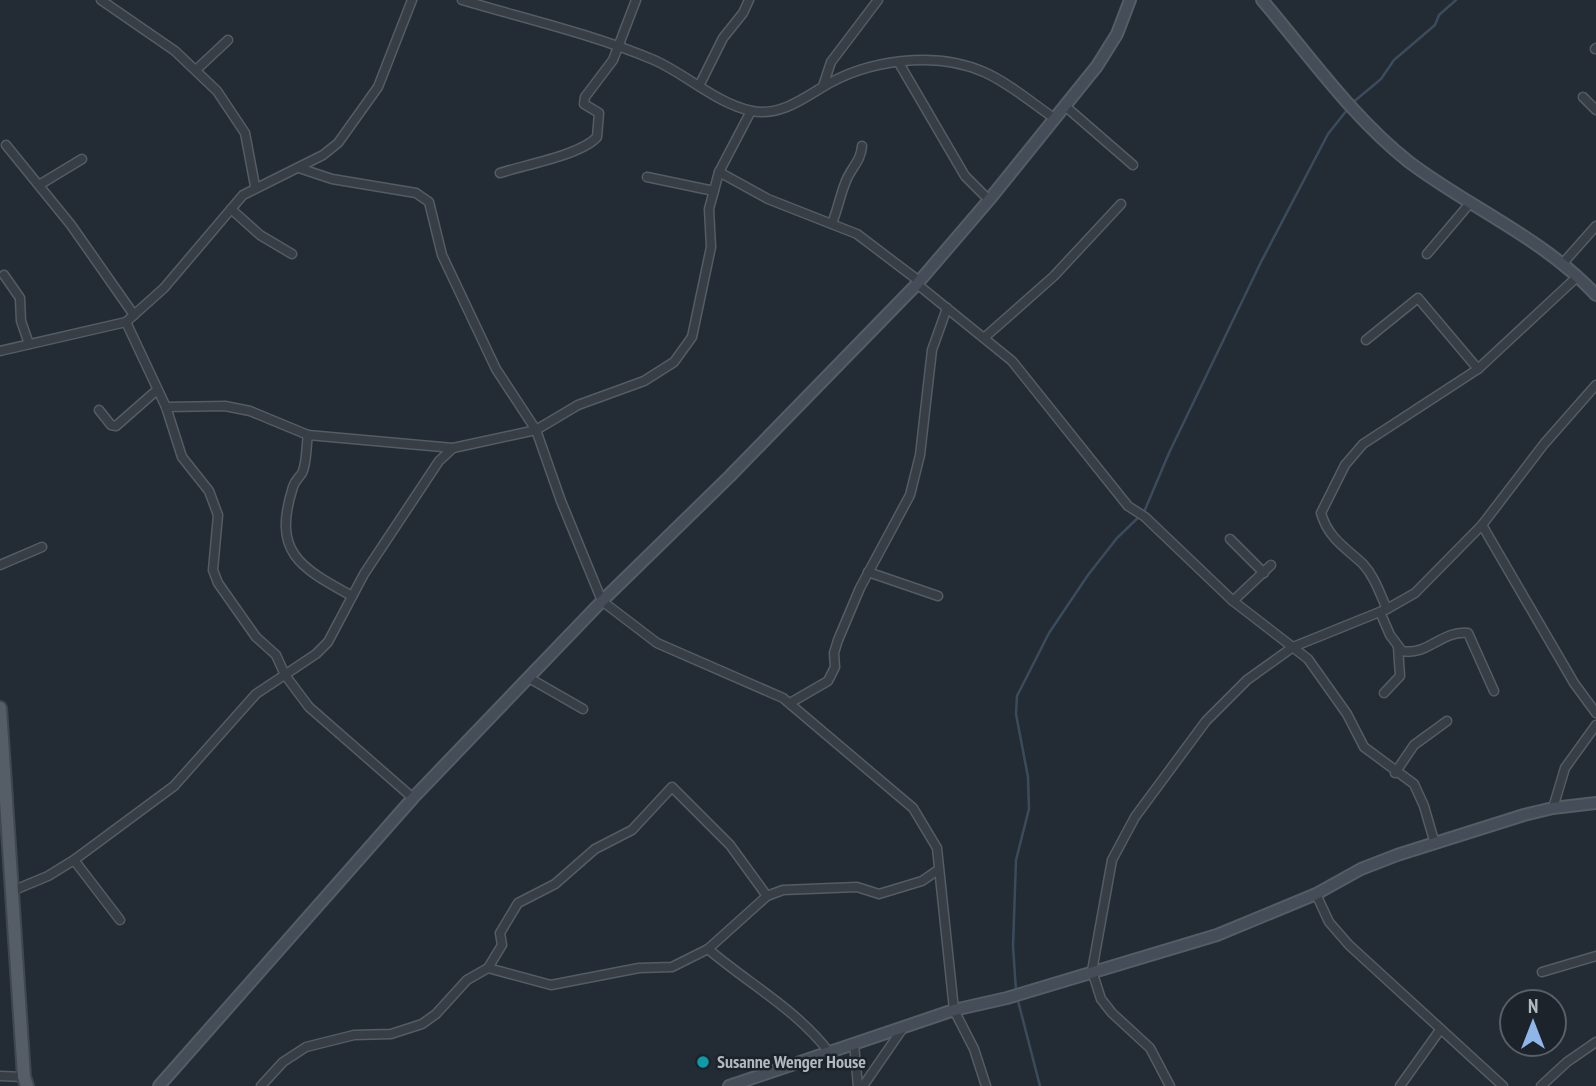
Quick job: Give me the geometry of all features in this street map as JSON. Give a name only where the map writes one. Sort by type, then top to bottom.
[{"type":"main road","points":[[159,1086],[413,798],[602,601],[730,476],[918,283],[989,201],[1065,106],[1117,34],[1130,0]]},
{"type":"main road","points":[[1262,0],[1344,99],[1406,160],[1563,262],[1596,295]]},
{"type":"main road","points":[[0,708],[26,1082]]},
{"type":"main road","points":[[729,1086],[954,1010],[1007,998],[1217,934],[1316,894],[1361,869],[1435,844],[1553,808],[1596,803]]},
{"type":"street","points":[[101,0],[197,69],[217,91],[245,133],[255,186]]},
{"type":"street","points":[[0,351],[125,322],[134,316],[164,288],[230,209],[255,186],[299,168],[338,142],[359,117],[378,87],[412,0]]},
{"type":"street","points":[[462,0],[618,45],[751,111],[782,108],[803,100],[823,86],[879,65],[937,61],[972,67],[1001,82],[1054,118]]},
{"type":"street","points":[[500,173],[595,139],[598,113],[584,104],[585,97],[613,60],[636,0]]},
{"type":"street","points":[[700,84],[723,38],[743,13],[749,0]]},
{"type":"street","points":[[823,86],[831,62],[878,0]]},
{"type":"street","points":[[197,69],[228,40]]},
{"type":"street","points":[[900,62],[965,176],[989,201]]},
{"type":"street","points":[[1583,97],[1596,110]]},
{"type":"street","points":[[1065,106],[1133,164]]},
{"type":"street","points":[[166,407],[225,406],[250,411],[308,435],[453,448],[536,430],[578,405],[644,382],[662,372],[682,352],[692,337],[711,247],[708,228],[714,191],[719,172],[751,111]]},
{"type":"street","points":[[6,145],[39,185],[134,316]]},
{"type":"street","points":[[832,223],[841,203],[846,181],[859,159],[862,146]]},
{"type":"street","points":[[39,185],[82,159]]},
{"type":"street","points":[[299,168],[332,178],[422,195],[429,202],[442,255],[496,369],[536,430],[561,501],[602,601],[657,643],[766,689],[790,703],[843,752],[913,808],[937,848],[954,1010],[974,1049],[986,1086]]},
{"type":"street","points":[[719,172],[768,199],[857,234],[1012,361],[1128,506],[1146,517],[1233,601],[1308,659],[1334,694],[1364,747],[1395,773],[1414,784],[1424,806],[1435,844]]},
{"type":"street","points":[[647,177],[714,191]]},
{"type":"street","points":[[1427,254],[1471,202]]},
{"type":"street","points":[[985,337],[1054,276],[1121,204]]},
{"type":"street","points":[[230,209],[260,235],[292,254]]},
{"type":"street","points":[[1563,262],[1596,226]]},
{"type":"street","points":[[4,275],[20,298],[21,321],[29,344]]},
{"type":"street","points":[[1384,693],[1400,676],[1398,647],[1374,580],[1328,530],[1322,510],[1345,465],[1363,444],[1478,369],[1578,276]]},
{"type":"street","points":[[1366,340],[1418,298],[1478,369]]},
{"type":"street","points":[[790,703],[828,681],[835,667],[834,653],[838,640],[868,572],[910,495],[920,455],[932,350],[947,308]]},
{"type":"street","points":[[125,322],[166,407],[182,457],[209,491],[218,515],[214,570],[218,583],[256,637],[276,655],[285,675],[309,707],[331,730],[355,746],[413,798]]},
{"type":"street","points":[[1170,1086],[1150,1048],[1112,1013],[1101,999],[1092,971],[1112,860],[1135,817],[1206,721],[1247,680],[1293,647],[1383,610],[1415,593],[1482,524],[1544,444],[1596,386]]},
{"type":"street","points":[[99,410],[111,425],[116,426],[157,390]]},
{"type":"street","points":[[308,435],[302,473],[293,486],[284,522],[287,542],[300,563],[352,596]]},
{"type":"street","points":[[12,891],[48,877],[174,786],[256,694],[328,642],[352,596],[439,461],[453,448]]},
{"type":"street","points":[[1482,524],[1574,683],[1596,713]]},
{"type":"street","points":[[1230,539],[1264,573]]},
{"type":"street","points":[[0,565],[42,547]]},
{"type":"street","points":[[1233,601],[1271,565]]},
{"type":"street","points":[[868,572],[938,596]]},
{"type":"street","points":[[1398,647],[1408,652],[1419,651],[1428,648],[1442,636],[1468,633],[1494,691]]},
{"type":"street","points":[[529,678],[583,709]]},
{"type":"street","points":[[1395,773],[1414,744],[1447,721]]},
{"type":"street","points":[[1553,808],[1565,768],[1596,725]]},
{"type":"street","points":[[261,1086],[283,1062],[306,1047],[354,1035],[390,1034],[422,1024],[436,1014],[467,980],[488,968],[502,944],[500,933],[518,903],[555,884],[595,849],[632,830],[672,787],[730,845],[767,896]]},
{"type":"street","points":[[74,860],[120,920]]},
{"type":"street","points":[[488,968],[551,985],[639,968],[673,967],[708,949],[767,896],[782,890],[828,886],[857,887],[879,894],[922,881],[938,870]]},
{"type":"street","points":[[1316,894],[1329,922],[1349,945],[1503,1086]]},
{"type":"street","points":[[708,949],[740,977],[795,1015],[829,1052]]},
{"type":"street","points":[[1542,972],[1596,956]]},
{"type":"street","points":[[861,1086],[903,1027]]},
{"type":"street","points":[[1400,1086],[1440,1030]]},
{"type":"street","points":[[1541,1086],[1567,1062],[1596,1042]]},
{"type":"street","points":[[854,1044],[861,1086]]},
{"type":"street","points":[[0,1076],[26,1082]]},
{"type":"waterway","points":[[1351,104],[1381,79],[1394,60],[1435,25],[1439,15],[1456,0]]},
{"type":"waterway","points":[[1016,991],[1013,946],[1016,860],[1029,809],[1028,777],[1016,714],[1017,696],[1049,633],[1088,575],[1117,538],[1144,512],[1169,453],[1261,262],[1328,134],[1347,110]]},
{"type":"waterway","points":[[1017,997],[1040,1086]]},
{"type":"place","name":"Susanne Wenger House","points":[[703,1062]]}]
